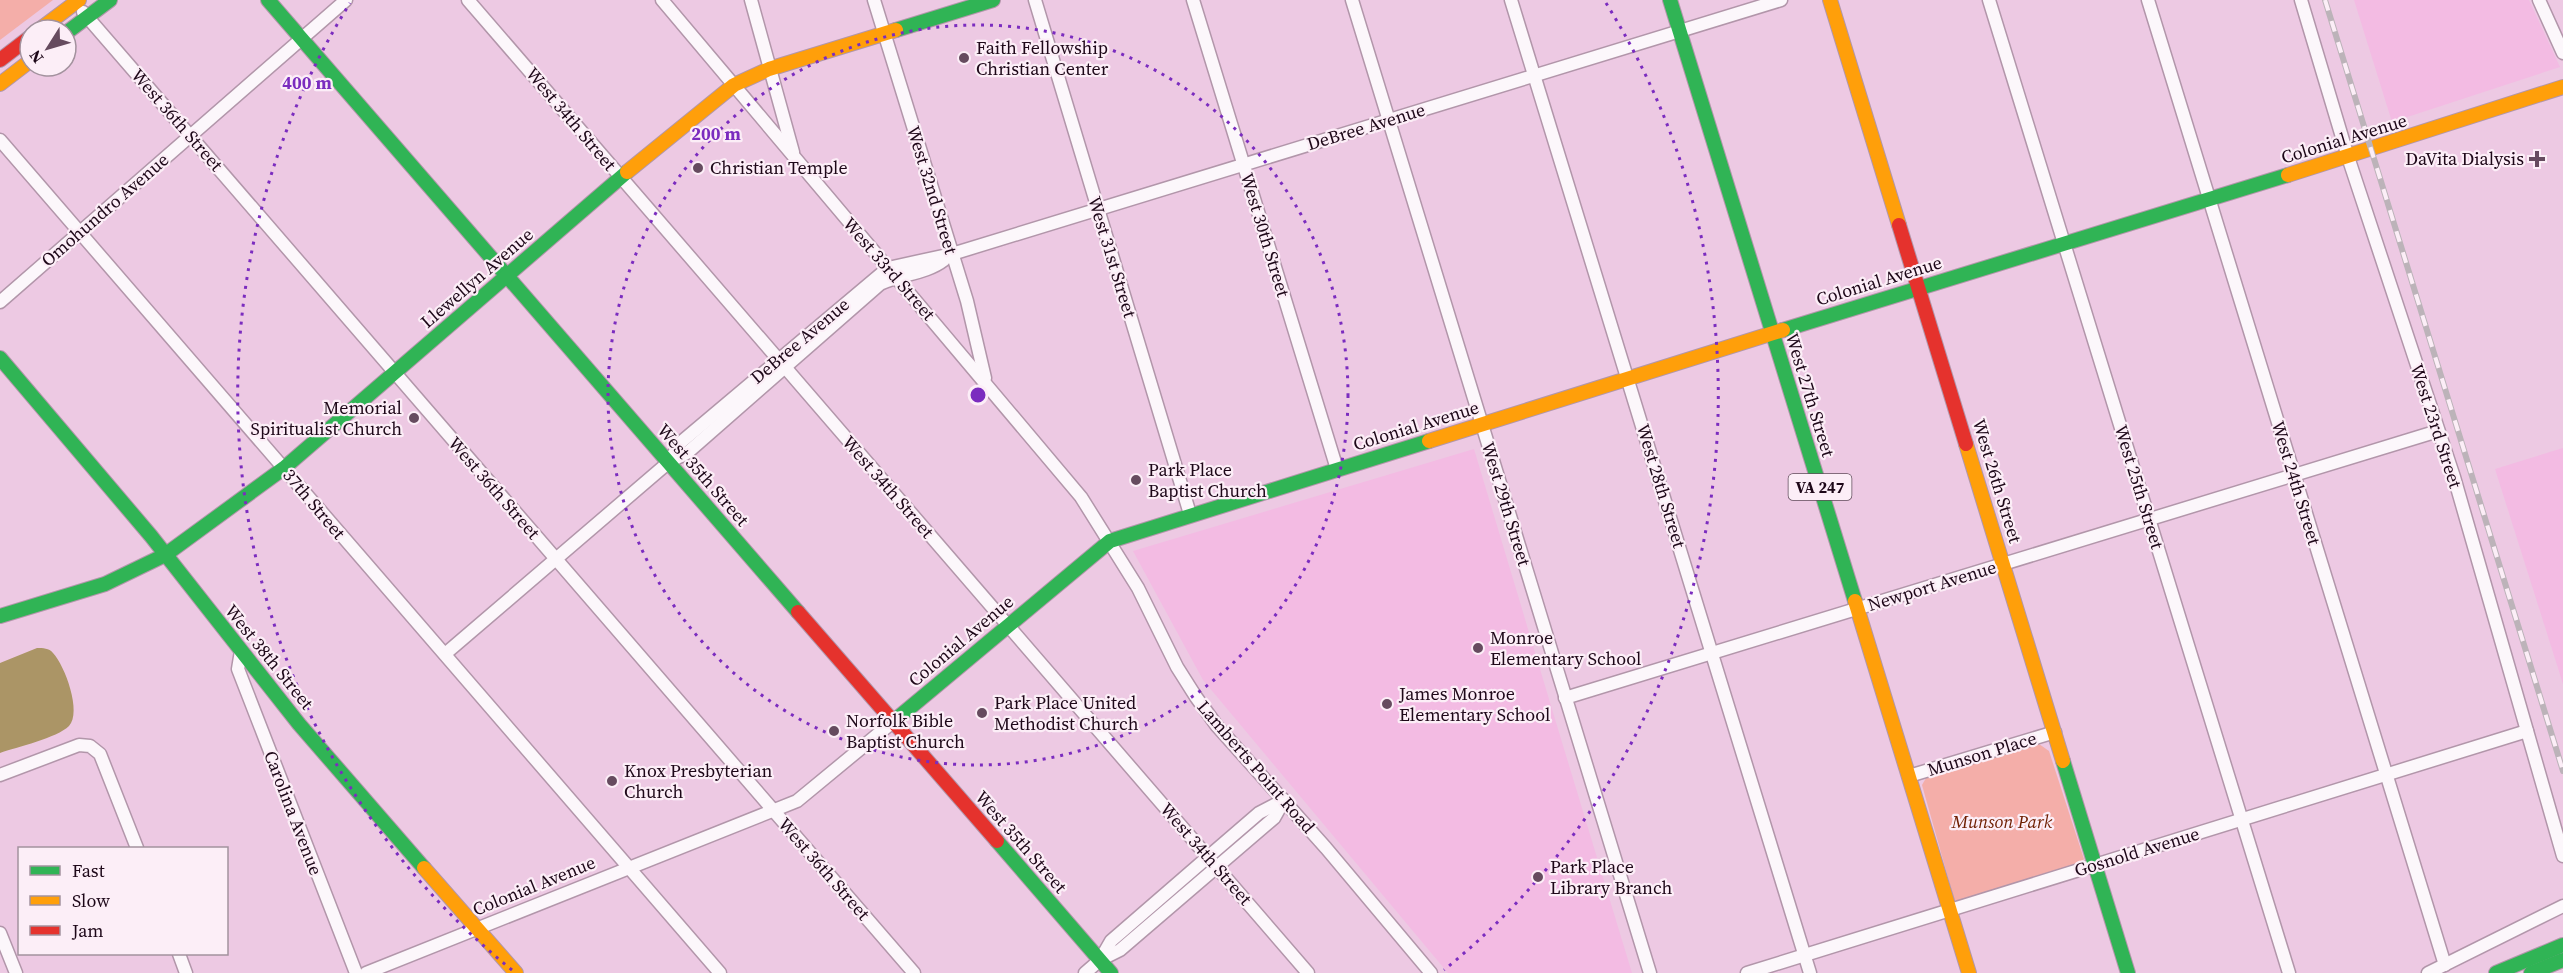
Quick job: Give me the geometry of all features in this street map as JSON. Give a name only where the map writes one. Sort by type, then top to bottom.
[{"type":"street","points":[[78,24],[110,0]]},
{"type":"street","name":"West 35th Street","points":[[268,0],[1111,973]]},
{"type":"street","name":"Omohundro Avenue","points":[[0,302],[346,0]]},
{"type":"street","name":"West 34th Street","points":[[468,0],[1308,973]]},
{"type":"street","name":"West 33rd Street","points":[[662,0],[986,382],[1081,497],[1110,541]]},
{"type":"street","points":[[751,0],[794,157]]},
{"type":"street","name":"West 32nd Street","points":[[874,0],[952,254],[986,382]]},
{"type":"street","name":"Llewellyn Avenue","points":[[0,616],[105,584],[165,555],[284,468],[620,178],[734,85],[769,69],[993,0]]},
{"type":"street","name":"West 31st Street","points":[[1035,0],[1190,514]]},
{"type":"street","name":"West 30th Street","points":[[1193,0],[1337,469]]},
{"type":"street","name":"West 29th Street","points":[[1352,0],[1650,973]]},
{"type":"street","name":"West 28th Street","points":[[1511,0],[1810,973]]},
{"type":"street","name":"West 27th Street","points":[[1670,0],[1969,973]]},
{"type":"street","name":"DeBree Avenue","points":[[445,654],[669,462],[687,453],[781,363],[880,284],[891,272],[938,265],[952,254],[1780,0]]},
{"type":"street","name":"West 26th Street","points":[[1830,0],[2128,973]]},
{"type":"street","name":"West 25th Street","points":[[1989,0],[2289,973]]},
{"type":"street","name":"West 24th Street","points":[[2148,0],[2445,965]]},
{"type":"street","name":"West 23rd Street","points":[[2301,0],[2348,158],[2465,515],[2563,855]]},
{"type":"street","points":[[2539,0],[2563,53]]},
{"type":"street","points":[[55,18],[77,1]]},
{"type":"street","name":"West 36th Street","points":[[77,1],[88,17],[914,973]]},
{"type":"street","points":[[0,60],[18,46]]},
{"type":"street","points":[[0,84],[18,70]]},
{"type":"street","name":"Colonial Avenue","points":[[366,973],[797,801],[1007,624],[1110,541],[1772,333],[2348,158],[2563,87]]},
{"type":"street","name":"37th Street","points":[[0,140],[720,973]]},
{"type":"street","name":"West 38th Street","points":[[0,358],[165,555],[299,724],[516,973]]},
{"type":"street","name":"Newport Avenue","points":[[1564,698],[2438,431]]},
{"type":"street","name":"Lamberts Point Road","points":[[1110,541],[1138,588],[1177,667],[1217,726],[1284,800],[1431,973]]},
{"type":"street","name":"Carolina Avenue","points":[[241,651],[238,669],[356,973]]},
{"type":"street","name":"Gosnold Avenue","points":[[1747,973],[2527,731]]},
{"type":"street","name":"Munson Place","points":[[1909,776],[2055,732]]},
{"type":"street","points":[[0,775],[79,746],[90,746],[99,754],[136,847]]},
{"type":"street","points":[[1100,960],[1111,941],[1208,856],[1259,813],[1284,800]]},
{"type":"street","points":[[1084,973],[1100,960],[1120,950],[1274,818],[1284,800]]},
{"type":"street","points":[[2428,973],[2563,906]]},
{"type":"street","points":[[0,933],[16,973]]},
{"type":"street","points":[[2496,973],[2563,945]]},
{"type":"street","points":[[179,955],[186,973]]},
{"type":"street","points":[[2531,973],[2563,960]]},
{"type":"shaded area","points":[[2354,0],[2529,0],[2560,67],[2392,122]]},
{"type":"shaded area","points":[[2563,448],[2563,684],[2495,469]]},
{"type":"shaded area","name":"James Monroe Elementary School","points":[[1474,449],[1632,973],[1448,973],[1203,680],[1133,551]]},
{"type":"shaded area","points":[[37,648],[51,651],[58,659],[67,678],[73,700],[73,719],[69,726],[56,734],[0,753],[0,663]]},
{"type":"green space","points":[[0,0],[53,0],[29,18],[18,18],[18,26],[0,40]]},
{"type":"green space","name":"Munson Park","points":[[2039,744],[2049,751],[2084,859],[2079,865],[1958,902],[1954,899],[1922,785],[1926,778]]},
{"type":"railway","points":[[2325,0],[2563,771]]},
{"type":"traffic: fast","points":[[78,24],[110,0]]},
{"type":"traffic: fast","points":[[268,0],[798,612]]},
{"type":"traffic: fast","points":[[896,30],[993,0]]},
{"type":"traffic: fast","points":[[1670,0],[1855,601]]},
{"type":"traffic: fast","points":[[0,616],[105,584],[165,555],[284,468],[627,172]]},
{"type":"traffic: fast","points":[[1783,330],[2288,175]]},
{"type":"traffic: fast","points":[[0,358],[151,536],[299,724],[424,868]]},
{"type":"traffic: fast","points":[[894,721],[1110,541],[1429,441]]},
{"type":"traffic: fast","points":[[2063,761],[2128,973]]},
{"type":"traffic: fast","points":[[997,841],[1111,973]]},
{"type":"traffic: fast","points":[[2496,973],[2563,945]]},
{"type":"traffic: fast","points":[[2531,973],[2563,960]]},
{"type":"traffic: slow","points":[[55,18],[79,0]]},
{"type":"traffic: slow","points":[[1830,0],[1899,225]]},
{"type":"traffic: slow","points":[[627,172],[734,85],[769,69],[896,30]]},
{"type":"traffic: slow","points":[[0,84],[18,70]]},
{"type":"traffic: slow","points":[[2288,175],[2563,87]]},
{"type":"traffic: slow","points":[[1429,441],[1783,330]]},
{"type":"traffic: slow","points":[[1966,444],[2063,761]]},
{"type":"traffic: slow","points":[[1855,601],[1969,973]]},
{"type":"traffic: slow","points":[[424,868],[516,973]]},
{"type":"traffic: jam","points":[[0,60],[18,46]]},
{"type":"traffic: jam","points":[[1899,225],[1966,444]]},
{"type":"traffic: jam","points":[[798,612],[997,841]]},
{"type":"place","name":"Faith Fellowship Christian Center","points":[[964,58]]},
{"type":"place","name":"DaVita Dialysis","points":[[2537,159]]},
{"type":"place","name":"Christian Temple","points":[[698,168]]},
{"type":"place","name":"Memorial Spiritualist Church","points":[[414,418]]},
{"type":"place","name":"Park Place Baptist Church","points":[[1136,480]]},
{"type":"place","name":"Monroe Elementary School","points":[[1478,648]]},
{"type":"place","name":"James Monroe Elementary School","points":[[1387,704]]},
{"type":"place","name":"Park Place United Methodist Church","points":[[982,713]]},
{"type":"place","name":"Norfolk Bible Baptist Church","points":[[834,731]]},
{"type":"place","name":"Knox Presbyterian Church","points":[[612,781]]},
{"type":"place","name":"Park Place Library Branch","points":[[1538,877]]}]
